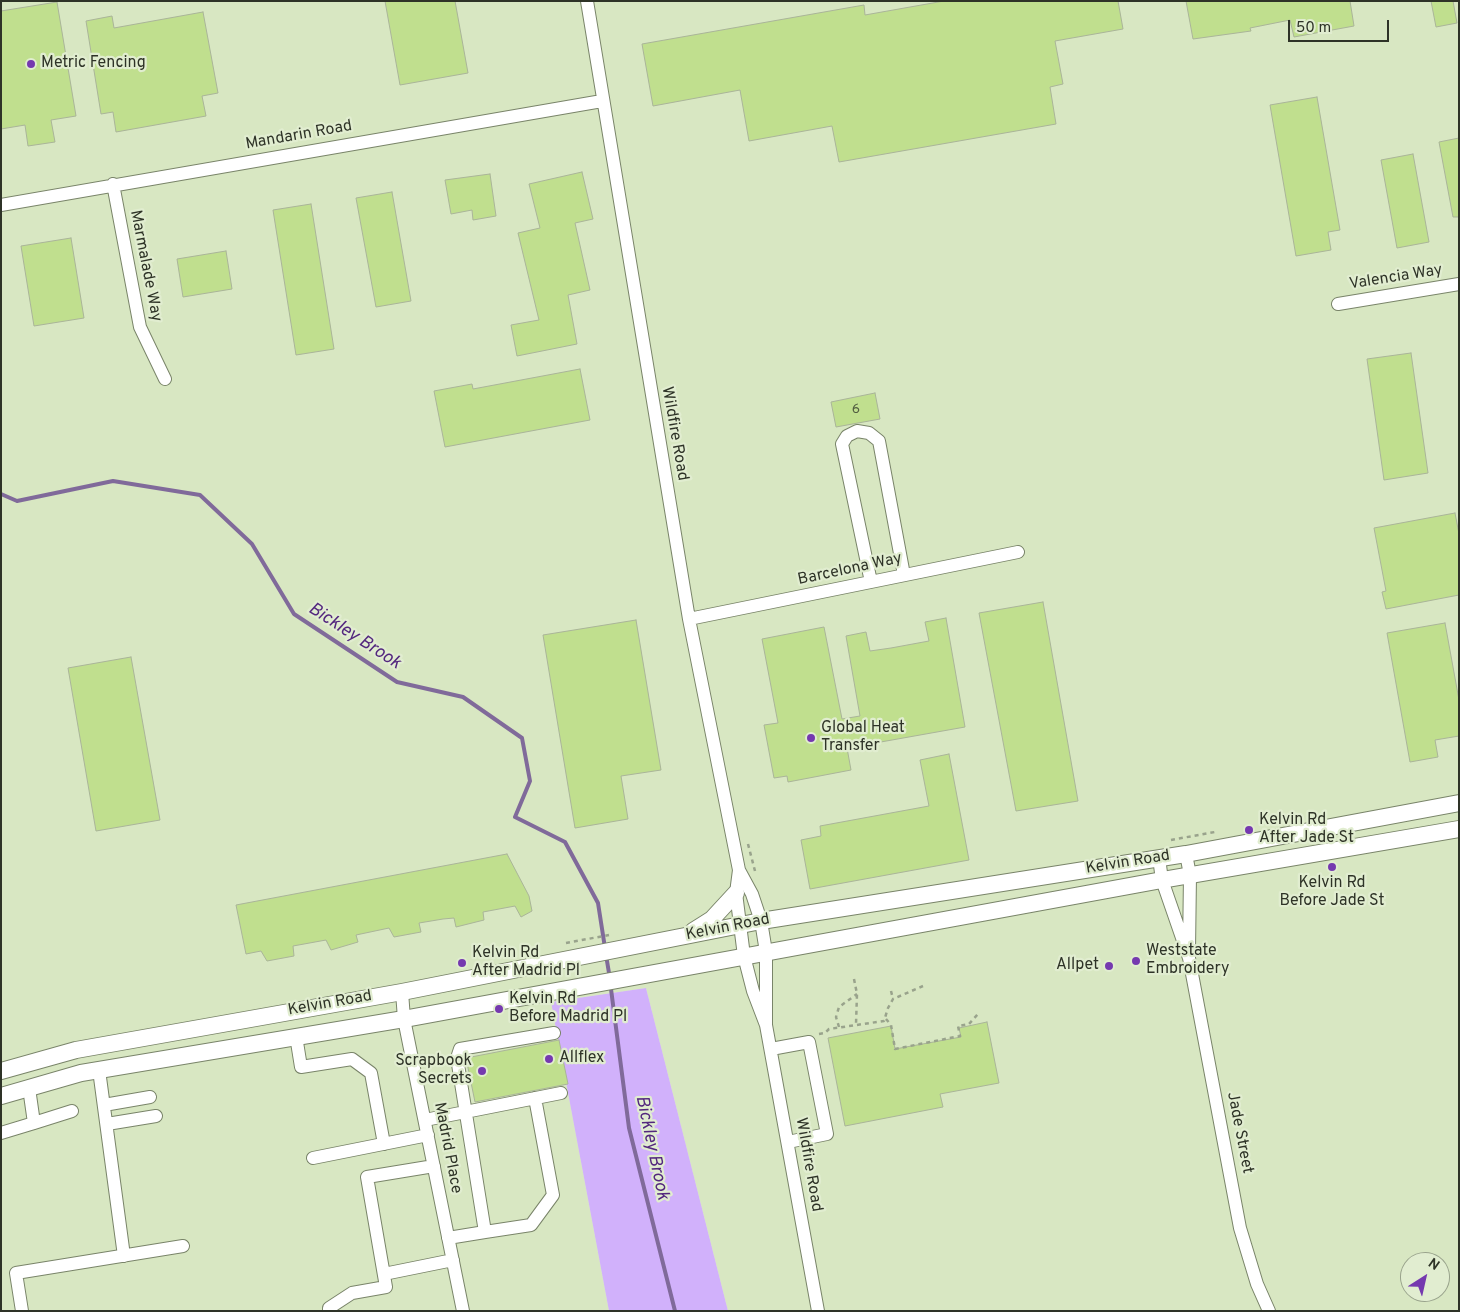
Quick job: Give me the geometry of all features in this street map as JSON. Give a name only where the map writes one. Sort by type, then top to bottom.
[{"type":"main road","name":"Kelvin Road","points":[[1,1071],[76,1050],[402,992],[761,921],[1186,854],[1459,803]]},
{"type":"main road","name":"Kelvin Road","points":[[1,1096],[81,1072],[404,1019],[1162,880],[1459,829]]},
{"type":"main road","points":[[1313,831],[1316,841],[1323,845],[1347,849]]},
{"type":"main road","points":[[685,936],[712,919],[736,893]]},
{"type":"main road","points":[[214,1026],[218,1049]]},
{"type":"street","name":"Wildfire Road","points":[[587,1],[689,619],[739,870],[752,894],[761,921],[766,952],[766,1025]]},
{"type":"street","name":"Mandarin Road","points":[[1,205],[113,184],[602,101]]},
{"type":"street","name":"Marmalade Way","points":[[113,184],[140,327],[165,380]]},
{"type":"street","name":"Valencia Way","points":[[1338,304],[1459,284]]},
{"type":"street","points":[[872,582],[842,444],[847,436],[857,431],[869,433],[879,441],[904,575]]},
{"type":"street","name":"Barcelona Way","points":[[689,619],[1018,552]]},
{"type":"street","name":"Jade Street","points":[[1186,854],[1190,875],[1189,958]]},
{"type":"street","name":"Jade Street","points":[[1159,858],[1162,880],[1189,958],[1240,1228],[1257,1284],[1269,1311]]},
{"type":"street","name":"Wildfire Road","points":[[739,870],[736,893],[744,956],[753,991],[766,1025],[818,1311]]},
{"type":"street","name":"Madrid Place","points":[[402,992],[404,1019],[463,1311]]},
{"type":"street","points":[[485,1232],[457,1058],[460,1048],[554,1033]]},
{"type":"street","points":[[296,1036],[302,1067],[352,1059],[371,1073],[384,1144]]},
{"type":"street","points":[[771,1050],[809,1042],[827,1134],[788,1142]]},
{"type":"street","points":[[99,1070],[124,1256]]},
{"type":"street","points":[[29,1088],[34,1123]]},
{"type":"street","points":[[425,1120],[561,1093]]},
{"type":"street","points":[[104,1105],[150,1097]]},
{"type":"street","points":[[448,1238],[531,1225],[553,1195],[535,1098]]},
{"type":"street","points":[[1,1133],[72,1111]]},
{"type":"street","points":[[107,1124],[156,1116]]},
{"type":"street","points":[[313,1158],[428,1135]]},
{"type":"street","points":[[329,1311],[329,1308],[352,1293],[386,1287],[367,1177],[434,1166]]},
{"type":"street","points":[[22,1311],[16,1273],[183,1246]]},
{"type":"street","points":[[384,1274],[453,1260]]},
{"type":"path","points":[[854,979],[858,994],[856,1024]]},
{"type":"path","points":[[886,1019],[888,1008],[893,999],[923,986]]},
{"type":"path","points":[[890,991],[893,999]]},
{"type":"path","points":[[839,1027],[836,1017],[839,1007],[858,994]]},
{"type":"path","points":[[886,1019],[891,1025],[896,1049],[960,1036],[958,1026],[969,1024],[978,1014]]},
{"type":"path","points":[[809,1042],[815,1035],[825,1033],[829,1029],[886,1019]]},
{"type":"shaded area","points":[[1,1],[1459,1],[1459,1311],[728,1311],[646,988],[551,1002],[609,1311],[1,1311]]},
{"type":"shaded area","points":[[646,988],[728,1311],[609,1311],[551,1002]]},
{"type":"building","points":[[385,1],[455,1],[468,73],[400,85]]},
{"type":"building","points":[[944,1],[1118,1],[1123,29],[1055,41],[1063,84],[1050,87],[1056,124],[839,162],[832,126],[749,141],[740,90],[653,106],[642,44],[864,5],[865,15]]},
{"type":"building","points":[[1186,1],[1350,1],[1354,26],[1294,37],[1290,20],[1250,28],[1251,31],[1193,39]]},
{"type":"building","points":[[1431,1],[1453,1],[1457,23],[1436,27]]},
{"type":"building","points":[[57,2],[76,116],[51,120],[55,142],[28,146],[25,125],[1,129],[1,11]]},
{"type":"building","points":[[203,12],[218,93],[202,96],[206,116],[116,132],[113,112],[101,114],[86,21],[112,16],[114,28]]},
{"type":"building","points":[[1317,97],[1340,230],[1328,232],[1331,250],[1296,256],[1270,105]]},
{"type":"building","points":[[1459,138],[1459,217],[1453,217],[1439,142]]},
{"type":"building","points":[[1413,154],[1429,242],[1397,248],[1381,160]]},
{"type":"building","points":[[582,172],[593,219],[575,223],[590,290],[568,295],[577,344],[517,356],[511,325],[539,320],[518,233],[540,228],[529,184]]},
{"type":"building","points":[[490,174],[496,216],[473,220],[472,210],[451,214],[445,180]]},
{"type":"building","points":[[392,192],[411,301],[376,307],[356,198]]},
{"type":"building","points":[[311,204],[334,349],[296,355],[273,210]]},
{"type":"building","points":[[71,238],[84,318],[34,326],[21,246]]},
{"type":"building","points":[[226,251],[232,289],[183,297],[177,259]]},
{"type":"building","points":[[1411,353],[1428,473],[1384,480],[1367,359]]},
{"type":"building","points":[[580,369],[590,420],[445,447],[434,391],[472,384],[473,389]]},
{"type":"building","points":[[875,393],[880,419],[836,427],[831,402]]},
{"type":"building","points":[[1455,513],[1459,534],[1459,595],[1386,609],[1382,592],[1386,591],[1374,528]]},
{"type":"building","points":[[1043,602],[1078,801],[1016,811],[979,613]]},
{"type":"building","points":[[946,618],[965,727],[847,748],[851,770],[788,782],[787,776],[774,778],[764,725],[778,723],[762,639],[824,627],[842,719],[860,716],[846,636],[866,632],[870,651],[891,648],[929,641],[925,622]]},
{"type":"building","points":[[636,620],[661,770],[621,776],[628,819],[575,828],[543,635]]},
{"type":"building","points":[[1445,623],[1459,700],[1459,736],[1435,740],[1438,757],[1410,762],[1387,633]]},
{"type":"building","points":[[131,657],[160,820],[96,831],[68,668]]},
{"type":"building","points":[[949,754],[969,860],[810,889],[801,840],[821,836],[820,826],[929,806],[920,760]]},
{"type":"building","points":[[507,854],[529,896],[532,911],[521,917],[515,906],[483,912],[484,920],[456,927],[454,918],[419,923],[421,932],[394,937],[389,928],[356,935],[358,942],[331,950],[326,940],[293,946],[294,956],[267,961],[261,951],[246,954],[236,905]]},
{"type":"building","points":[[987,1022],[999,1083],[940,1094],[943,1107],[845,1126],[828,1038],[891,1026],[895,1049],[961,1037],[959,1028]]},
{"type":"building","points":[[559,1040],[568,1084],[475,1102],[466,1058]]},
{"type":"waterway","name":"Bickley Brook","points":[[1,494],[17,501],[113,481],[200,495],[252,544],[294,614],[397,682],[463,697],[522,738],[530,781],[515,817],[565,842],[598,903],[605,948]]},
{"type":"waterway","name":"Bickley Brook","points":[[606,955],[609,973]]},
{"type":"waterway","name":"Bickley Brook","points":[[611,989],[629,1128],[675,1311]]},
{"type":"place","name":"Metric Fencing","points":[[31,64]]},
{"type":"place","name":"Global Heat Transfer","points":[[811,738]]},
{"type":"place","name":"Kelvin Rd After Jade St","points":[[1249,830]]},
{"type":"place","name":"Kelvin Rd Before Jade St","points":[[1332,867]]},
{"type":"place","name":"Weststate Embroidery","points":[[1136,961]]},
{"type":"place","name":"Kelvin Rd After Madrid Pl","points":[[462,963]]},
{"type":"place","name":"Allpet","points":[[1109,966]]},
{"type":"place","name":"Kelvin Rd Before Madrid Pl","points":[[499,1009]]},
{"type":"place","name":"Allflex","points":[[549,1059]]},
{"type":"place","name":"Scrapbook Secrets","points":[[482,1071]]}]
